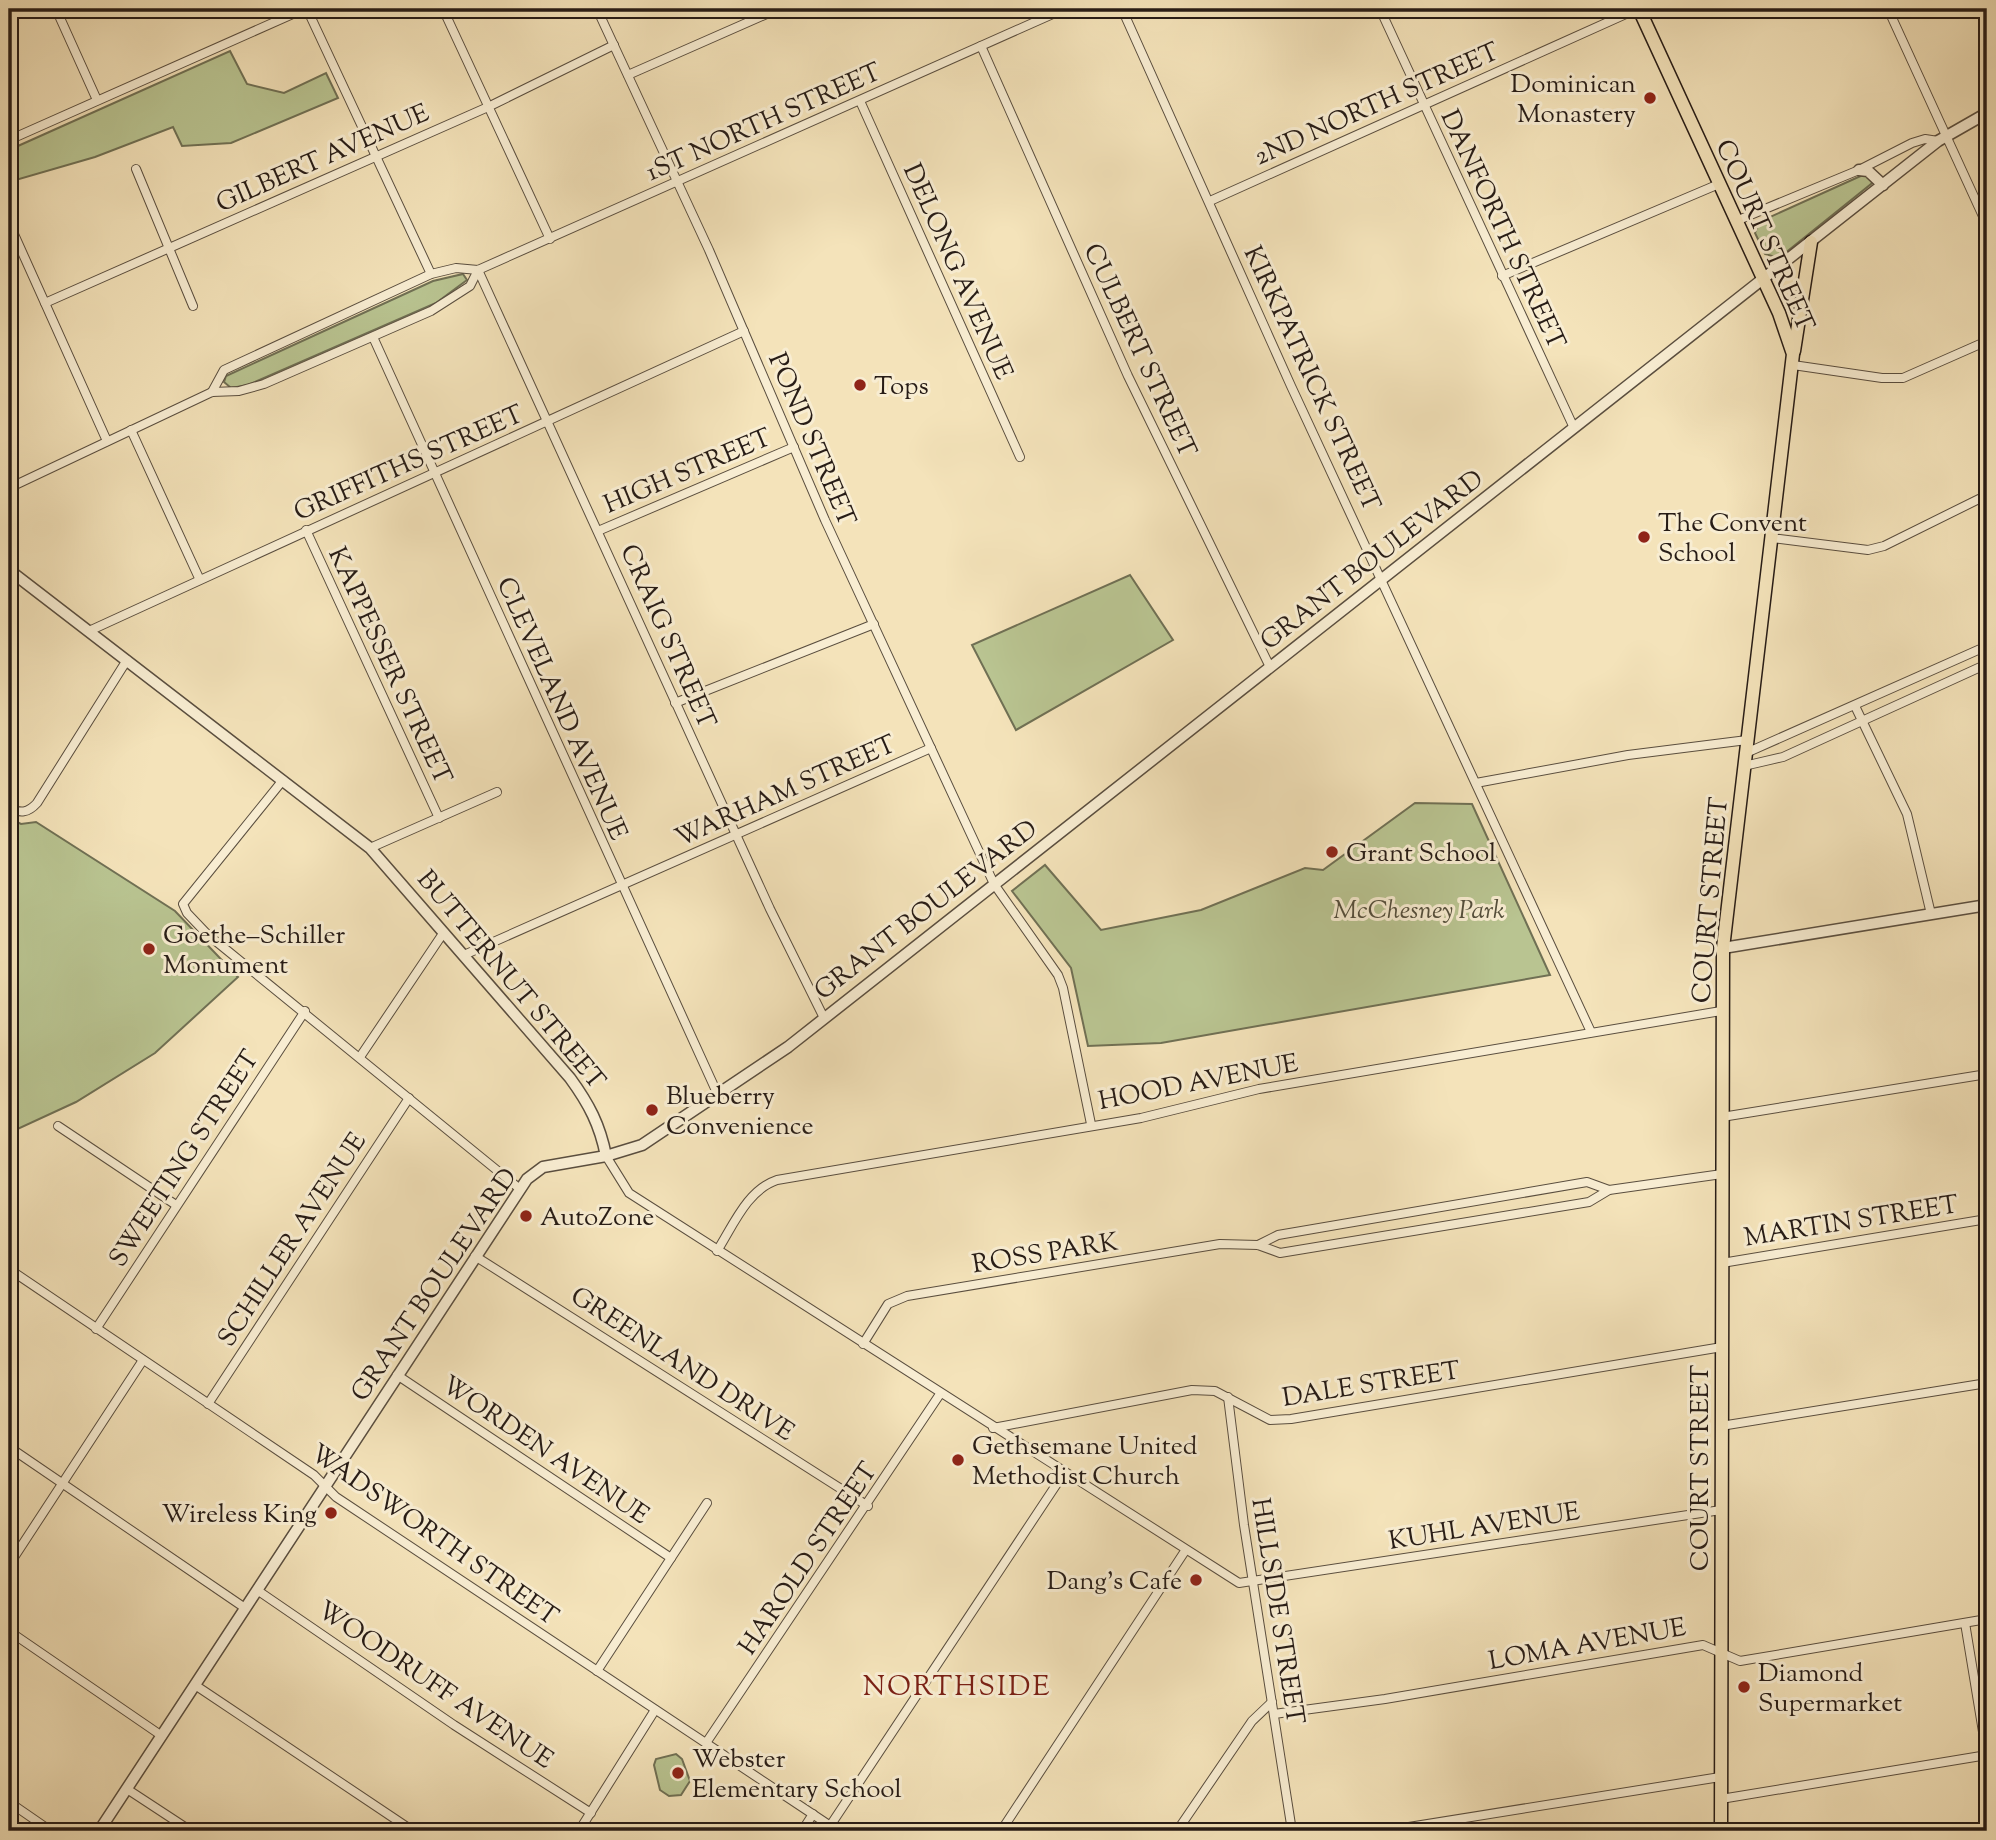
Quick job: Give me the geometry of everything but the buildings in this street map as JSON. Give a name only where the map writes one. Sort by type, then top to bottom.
[{"type":"main road","name":"COURT STREET","points":[[1638,9],[1779,313],[1793,360],[1723,948],[1721,1831]]},
{"type":"main road","points":[[1793,360],[1811,242]]},
{"type":"street","points":[[56,9],[97,100]]},
{"type":"street","points":[[9,140],[305,9],[432,274]]},
{"type":"street","points":[[443,9],[550,239]]},
{"type":"street","name":"POND STREET","points":[[597,9],[994,884],[1044,953],[1063,988],[1091,1124]]},
{"type":"street","points":[[628,75],[778,9]]},
{"type":"street","name":"1ST NORTH STREET","points":[[212,392],[224,370],[432,274],[456,268],[478,270],[1064,9]]},
{"type":"street","name":"KIRKPATRICK STREET","points":[[1122,9],[1291,386],[1591,1031]]},
{"type":"street","name":"DANFORTH STREET","points":[[1380,9],[1574,428]]},
{"type":"street","name":"2ND NORTH STREET","points":[[1210,201],[1638,9]]},
{"type":"street","points":[[1888,9],[1942,139],[1987,225]]},
{"type":"street","name":"GILBERT AVENUE","points":[[45,303],[488,107],[614,45]]},
{"type":"street","name":"CULBERT STREET","points":[[981,46],[1128,376],[1270,667]]},
{"type":"street","name":"DELONG AVENUE","points":[[860,101],[1020,457]]},
{"type":"street","name":"GRANT BOULEVARD","points":[[99,1831],[527,1179],[543,1167],[606,1156],[654,1139],[788,1047],[1942,139],[1987,113]]},
{"type":"street","name":"GRANT BOULEVARD","points":[[1736,221],[1859,170],[1912,143],[1925,139],[1942,139]]},
{"type":"street","points":[[136,169],[193,306]]},
{"type":"street","points":[[1859,170],[1868,171],[1883,185]]},
{"type":"street","points":[[1502,276],[1719,184]]},
{"type":"street","points":[[9,223],[107,441]]},
{"type":"street","name":"1ST NORTH STREET","points":[[9,488],[212,392],[239,391],[264,384],[373,337],[450,300],[470,286],[478,270]]},
{"type":"street","name":"CRAIG STREET","points":[[478,270],[736,835],[824,1018]]},
{"type":"street","name":"GRIFFITHS STREET","points":[[89,631],[744,331]]},
{"type":"street","name":"CLEVELAND AVENUE","points":[[373,337],[718,1095]]},
{"type":"street","points":[[1793,360],[1903,378],[1987,341]]},
{"type":"street","points":[[131,430],[200,578]]},
{"type":"street","name":"HIGH STREET","points":[[598,531],[794,447]]},
{"type":"street","points":[[1772,538],[1868,550],[1884,546],[1987,495]]},
{"type":"street","name":"KAPPESSER STREET","points":[[306,530],[439,818]]},
{"type":"street","name":"BUTTERNUT STREET","points":[[9,570],[370,848],[582,1094],[601,1128],[606,1156],[617,1178],[629,1193],[1231,1580],[1253,1583]]},
{"type":"street","points":[[675,703],[874,624]]},
{"type":"street","points":[[1745,760],[1855,706],[1987,647]]},
{"type":"street","points":[[9,807],[20,812],[32,809],[127,660]]},
{"type":"street","points":[[1745,760],[1783,757],[1987,664]]},
{"type":"street","points":[[1855,706],[1907,814],[1931,914]]},
{"type":"street","points":[[1476,783],[1628,755],[1747,740]]},
{"type":"street","name":"WARHAM STREET","points":[[464,955],[931,748]]},
{"type":"street","points":[[283,780],[183,904],[187,913],[207,934],[305,1011],[520,1189]]},
{"type":"street","points":[[370,848],[497,792]]},
{"type":"street","points":[[1723,948],[1987,905]]},
{"type":"street","points":[[360,1057],[444,932]]},
{"type":"street","name":"SWEETING STREET","points":[[96,1329],[305,1011]]},
{"type":"street","name":"HOOD AVENUE","points":[[718,1251],[748,1203],[763,1185],[1177,1110],[1259,1088],[1721,1011]]},
{"type":"street","points":[[1722,1117],[1987,1074]]},
{"type":"street","name":"SCHILLER AVENUE","points":[[208,1404],[409,1098]]},
{"type":"street","points":[[58,1126],[176,1205]]},
{"type":"street","name":"ROSS PARK","points":[[863,1344],[888,1304],[906,1296],[1220,1244],[1258,1245],[1280,1254],[1589,1202],[1609,1190],[1722,1174]]},
{"type":"street","name":"ROSS PARK","points":[[1258,1245],[1278,1235],[1587,1182],[1609,1190]]},
{"type":"street","name":"MARTIN STREET","points":[[1721,1263],[1987,1219]]},
{"type":"street","name":"GREENLAND DRIVE","points":[[475,1256],[868,1506]]},
{"type":"street","name":"WADSWORTH STREET","points":[[9,1269],[314,1475],[325,1487],[838,1831]]},
{"type":"street","name":"DALE STREET","points":[[993,1428],[1192,1390],[1215,1391],[1256,1416],[1270,1420],[1291,1419],[1721,1347]]},
{"type":"street","points":[[9,1565],[143,1360]]},
{"type":"street","name":"WORDEN AVENUE","points":[[397,1375],[671,1558]]},
{"type":"street","points":[[1721,1426],[1987,1383]]},
{"type":"street","name":"HAROLD STREET","points":[[706,1743],[868,1506],[940,1394]]},
{"type":"street","name":"HILLSIDE STREET","points":[[1228,1397],[1253,1583],[1292,1831]]},
{"type":"street","points":[[9,1447],[245,1608]]},
{"type":"street","points":[[830,1826],[1064,1473]]},
{"type":"street","points":[[597,1671],[707,1503]]},
{"type":"street","name":"KUHL AVENUE","points":[[1253,1583],[1721,1510]]},
{"type":"street","points":[[1001,1831],[1185,1551]]},
{"type":"street","name":"WOODRUFF AVENUE","points":[[257,1590],[454,1725],[592,1812]]},
{"type":"street","name":"LOMA AVENUE","points":[[1274,1714],[1385,1699],[1703,1645],[1740,1661],[1987,1619]]},
{"type":"street","points":[[1721,1799],[1987,1756],[1965,1623]]},
{"type":"street","points":[[9,1632],[162,1736]]},
{"type":"street","points":[[195,1685],[413,1831]]},
{"type":"street","points":[[1177,1831],[1250,1725],[1272,1702]]},
{"type":"street","points":[[579,1831],[655,1710]]},
{"type":"street","points":[[1384,1831],[1720,1777]]},
{"type":"street","points":[[127,1789],[191,1831]]},
{"type":"street","points":[[9,1802],[51,1831]]},
{"type":"street","points":[[802,1831],[813,1814]]},
{"type":"green space","points":[[230,51],[247,84],[284,93],[326,73],[338,98],[231,143],[182,146],[173,127],[95,157],[9,182],[9,150]]},
{"type":"green space","points":[[1865,174],[1873,181],[1871,184],[1779,258],[1765,254],[1755,233],[1759,222]]},
{"type":"green space","points":[[463,274],[467,280],[436,303],[248,385],[231,388],[224,382],[226,376],[433,281]]},
{"type":"green space","points":[[1130,575],[1173,640],[1016,730],[972,645]]},
{"type":"green space","name":"McChesney Park","points":[[1415,803],[1472,804],[1550,975],[1161,1043],[1088,1046],[1071,968],[1012,891],[1045,865],[1101,930],[1201,910],[1305,868],[1323,870]]},
{"type":"green space","points":[[15,821],[21,824],[36,822],[175,911],[238,977],[155,1053],[76,1102],[9,1133],[9,828]]},
{"type":"green space","points":[[676,1754],[682,1759],[690,1781],[681,1795],[669,1796],[660,1790],[654,1765],[656,1759]]},
{"type":"place","name":"Dominican Monastery","points":[[1650,98]]},
{"type":"place","name":"Tops","points":[[860,385]]},
{"type":"place","name":"The Convent School","points":[[1644,537]]},
{"type":"place","name":"Grant School","points":[[1332,852]]},
{"type":"place","name":"Goethe–Schiller Monument","points":[[149,949]]},
{"type":"place","name":"Blueberry Convenience","points":[[652,1110]]},
{"type":"place","name":"AutoZone","points":[[526,1216]]},
{"type":"place","name":"Gethsemane United Methodist Church","points":[[958,1460]]},
{"type":"place","name":"Wireless King","points":[[331,1513]]},
{"type":"place","name":"Dang's Cafe","points":[[1196,1580]]},
{"type":"place","name":"Diamond Supermarket","points":[[1744,1687]]},
{"type":"place","name":"Webster Elementary School","points":[[678,1773]]},
{"type":"district","name":"NORTHSIDE","points":[[957,1685]]}]
